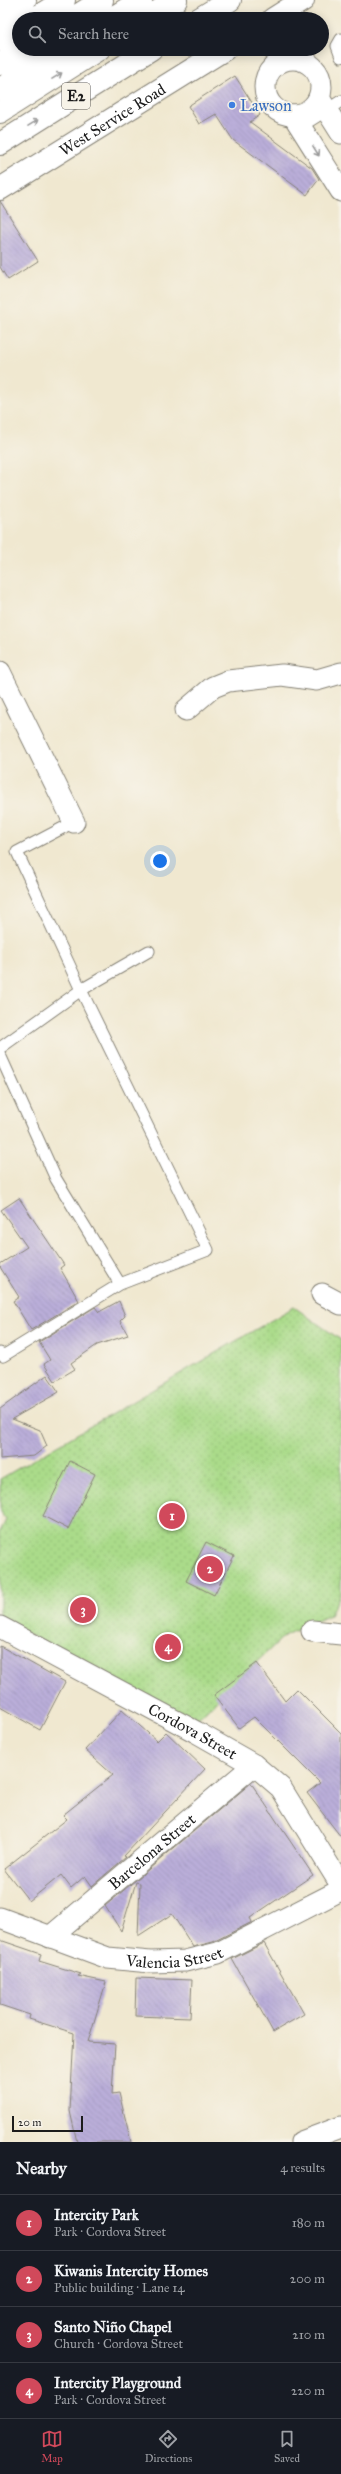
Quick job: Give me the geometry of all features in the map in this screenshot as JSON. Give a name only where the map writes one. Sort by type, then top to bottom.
[{"type":"main road","points":[[0,2],[4,0]]},
{"type":"main road","points":[[0,16],[25,0]]},
{"type":"main road","points":[[45,12],[64,0]]},
{"type":"main road","points":[[83,12],[102,0]]},
{"type":"main road","points":[[122,12],[141,0]]},
{"type":"main road","points":[[157,12],[176,0]]},
{"type":"main road","points":[[210,12],[230,0]]},
{"type":"main road","points":[[284,12],[303,0]]},
{"type":"main road","points":[[0,40],[12,32]]},
{"type":"main road","points":[[0,64],[13,56]]},
{"type":"main road","points":[[0,89],[53,56]]},
{"type":"main road","name":"E2","points":[[0,112],[88,56]]},
{"type":"main road","name":"E2","points":[[0,144],[140,56]]},
{"type":"main road","name":"West Service Road","points":[[0,189],[214,56]]},
{"type":"street","points":[[341,133],[321,81],[312,65],[295,58],[273,56],[267,75],[265,91],[275,108],[297,121],[341,191]]},
{"type":"street","points":[[297,121],[309,111],[329,103]]},
{"type":"street","points":[[0,672],[74,822]]},
{"type":"street","points":[[186,710],[213,687],[228,681],[282,675],[317,680],[341,673]]},
{"type":"street","name":"Cordova Street","points":[[0,1627],[196,1732],[254,1765],[281,1788],[341,1885]]},
{"type":"street","points":[[312,1631],[341,1634]]},
{"type":"street","name":"Barcelona Street","points":[[50,1937],[254,1765]]},
{"type":"street","name":"Valencia Street","points":[[0,1918],[108,1958],[150,1962],[185,1961],[218,1953],[341,1890]]},
{"type":"street","points":[[301,2142],[341,2127]]},
{"type":"lane","points":[[341,39],[337,46],[341,57]]},
{"type":"lane","points":[[0,1354],[3,1356],[120,1284],[208,1250],[80,990],[17,852],[74,822]]},
{"type":"lane","points":[[0,1048],[80,990],[149,951]]},
{"type":"lane","points":[[0,1055],[56,1179],[120,1284]]},
{"type":"green space","points":[[294,1307],[341,1340],[341,1593],[330,1615],[284,1636],[190,1726],[0,1618],[0,1532],[6,1520],[0,1512],[0,1479]]},
{"type":"building","points":[[235,76],[260,115],[250,122],[312,168],[319,179],[307,195],[233,140],[216,114],[199,124],[188,106]]},
{"type":"building","points":[[0,201],[38,261],[8,280],[0,267]]},
{"type":"building","points":[[19,1198],[64,1265],[60,1268],[79,1301],[31,1330],[13,1301],[19,1297],[0,1267],[0,1264],[27,1247],[1,1210]]},
{"type":"building","points":[[119,1301],[125,1316],[120,1321],[128,1335],[97,1345],[71,1363],[75,1369],[55,1381],[44,1364],[50,1360],[39,1342],[95,1307],[99,1312]]},
{"type":"building","points":[[47,1375],[59,1392],[12,1419],[40,1430],[47,1446],[34,1456],[0,1459],[0,1409]]},
{"type":"building","points":[[70,1461],[95,1474],[68,1529],[43,1516]]},
{"type":"building","points":[[206,1542],[234,1556],[214,1595],[186,1581]]},
{"type":"building","points":[[0,1646],[65,1682],[40,1730],[0,1707]]},
{"type":"building","points":[[257,1663],[285,1701],[297,1689],[341,1733],[341,1837],[307,1793],[320,1783],[254,1717],[239,1728],[214,1695]]},
{"type":"building","points":[[122,1710],[157,1741],[166,1732],[205,1769],[124,1856],[126,1857],[92,1886],[85,1876],[71,1888],[61,1875],[29,1901],[4,1869],[67,1819],[63,1815],[113,1775],[85,1750]]},
{"type":"building","points":[[251,1783],[313,1875],[250,1918],[252,1922],[213,1942],[193,1947],[172,1914],[138,1936],[140,1883],[136,1882],[121,1931],[105,1906]]},
{"type":"building","points":[[0,1940],[41,1954],[39,1961],[81,1974],[78,1976],[106,1982],[88,2042],[115,2044],[112,2094],[119,2093],[131,2142],[77,2142],[70,2111],[74,2033],[29,2019],[30,2015],[0,2005]]},
{"type":"building","points":[[264,1943],[304,2014],[273,2032],[232,1959]]},
{"type":"building","points":[[136,1978],[192,1980],[190,2018],[135,2016]]},
{"type":"place","name":"Lawson","points":[[232,105]]},
{"type":"place","name":"Intercity Park","points":[[172,1516]]},
{"type":"place","name":"Kiwanis Intercity Homes","points":[[210,1569]]},
{"type":"place","name":"Santo Niño Chapel","points":[[83,1610]]},
{"type":"place","name":"Intercity Playground","points":[[168,1647]]}]
